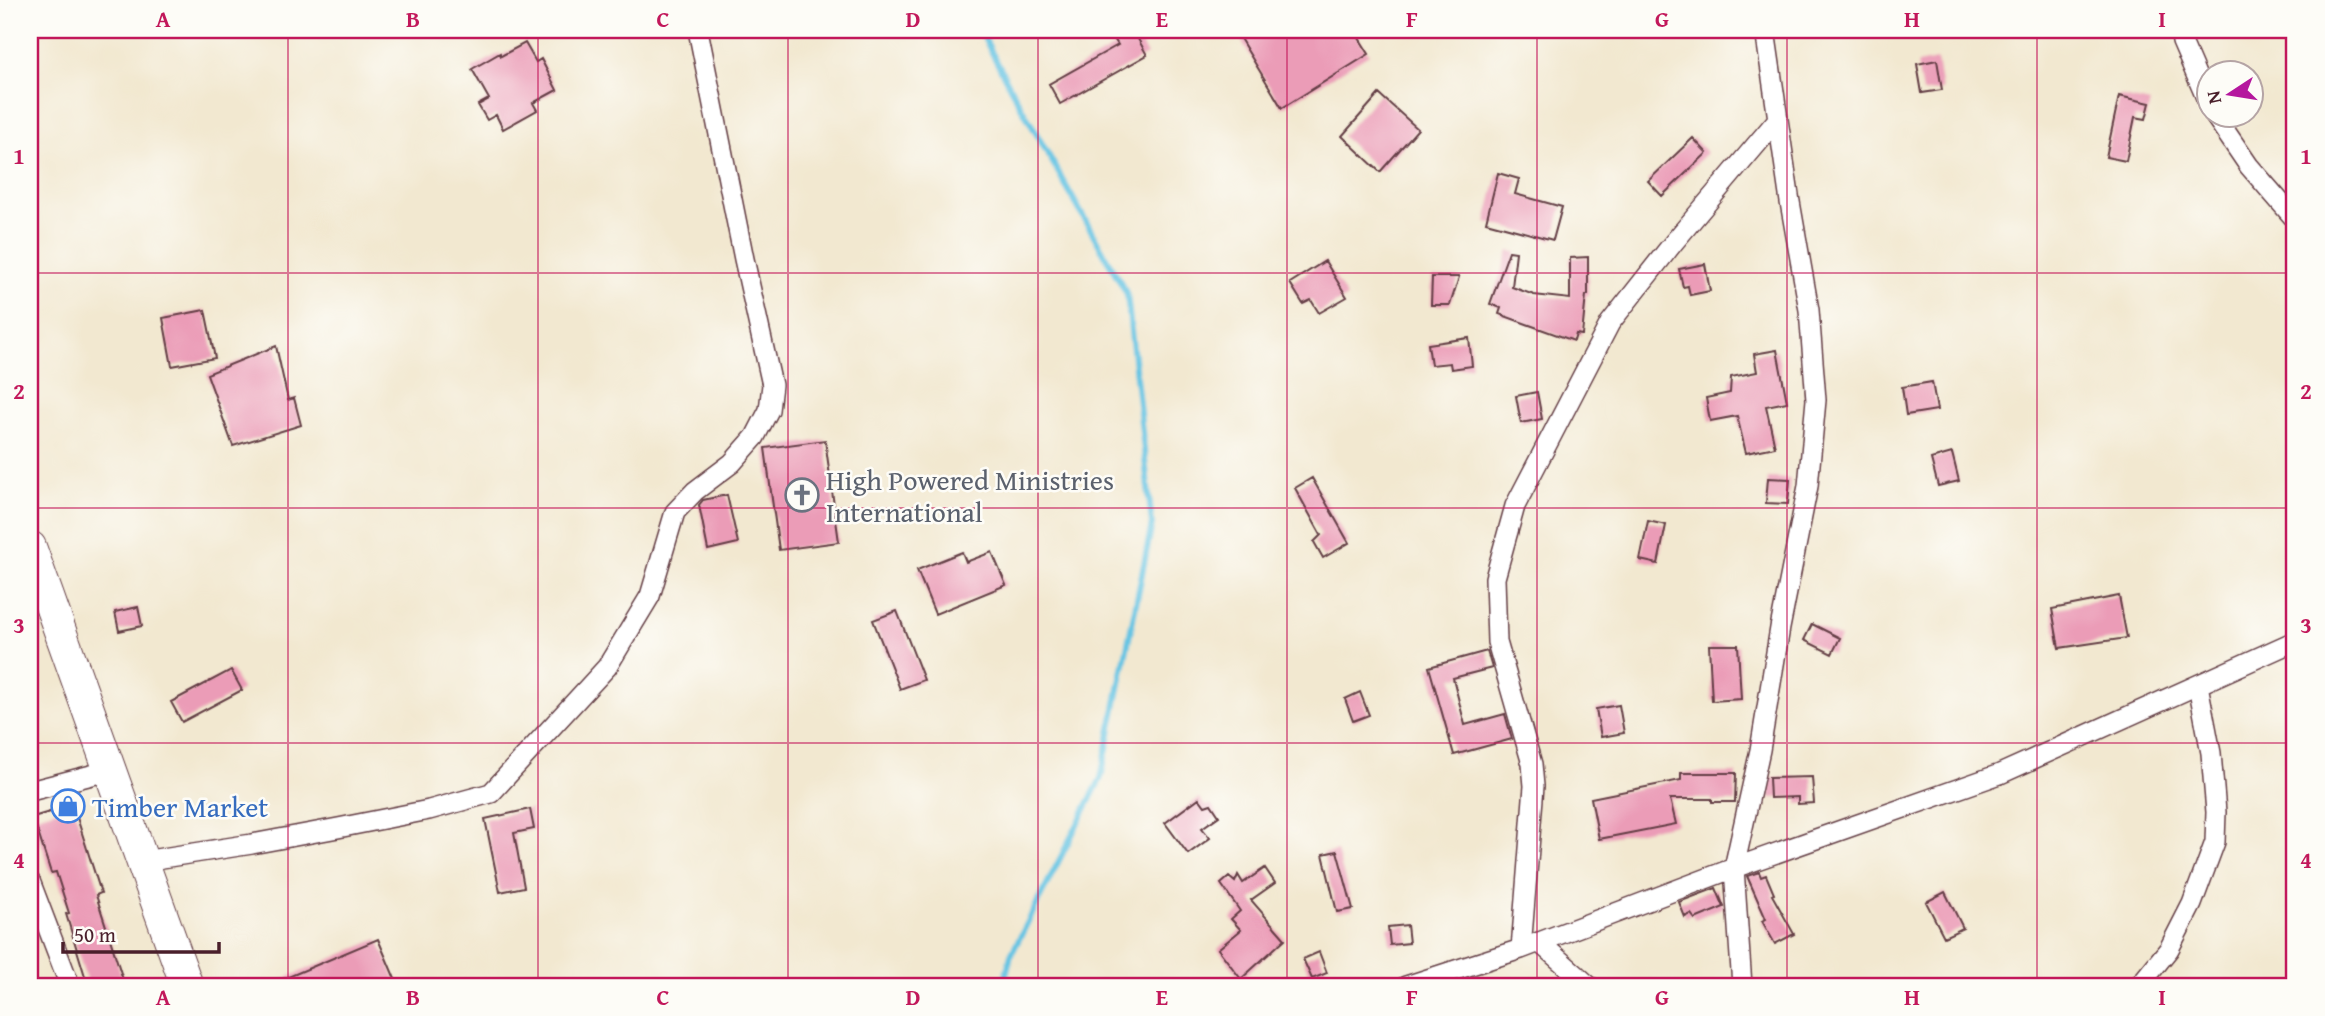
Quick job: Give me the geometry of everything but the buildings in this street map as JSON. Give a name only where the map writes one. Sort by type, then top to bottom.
[{"type":"highway","points":[[32,558],[187,986]]},
{"type":"street","points":[[143,861],[252,844],[429,810],[491,793],[520,765],[607,667],[650,596],[675,512],[695,491],[732,463],[755,437],[769,410],[772,385],[698,30]]},
{"type":"street","points":[[1742,986],[1734,868],[1760,750],[1780,628],[1808,486],[1816,400],[1809,310],[1765,30]]},
{"type":"street","points":[[2180,30],[2196,74]]},
{"type":"street","points":[[1530,945],[1534,786],[1532,764],[1497,642],[1495,578],[1516,506],[1610,323],[1778,119]]},
{"type":"street","points":[[2225,130],[2249,166],[2295,219]]},
{"type":"street","points":[[1406,986],[1530,945],[1734,868],[2000,774],[2295,641]]},
{"type":"street","points":[[2137,986],[2169,948],[2192,904],[2215,842],[2216,812],[2211,753],[2198,685]]},
{"type":"street","points":[[30,791],[110,770]]},
{"type":"street","points":[[30,881],[70,986]]},
{"type":"street","points":[[1530,945],[1589,986]]},
{"type":"waterway","points":[[980,30],[1127,294],[1152,524],[1101,778],[1011,955],[1003,986]]},
{"type":"place","name":"High Powered Ministries International","points":[[802,495]]},
{"type":"place","name":"Timber Market","points":[[68,806]]}]
